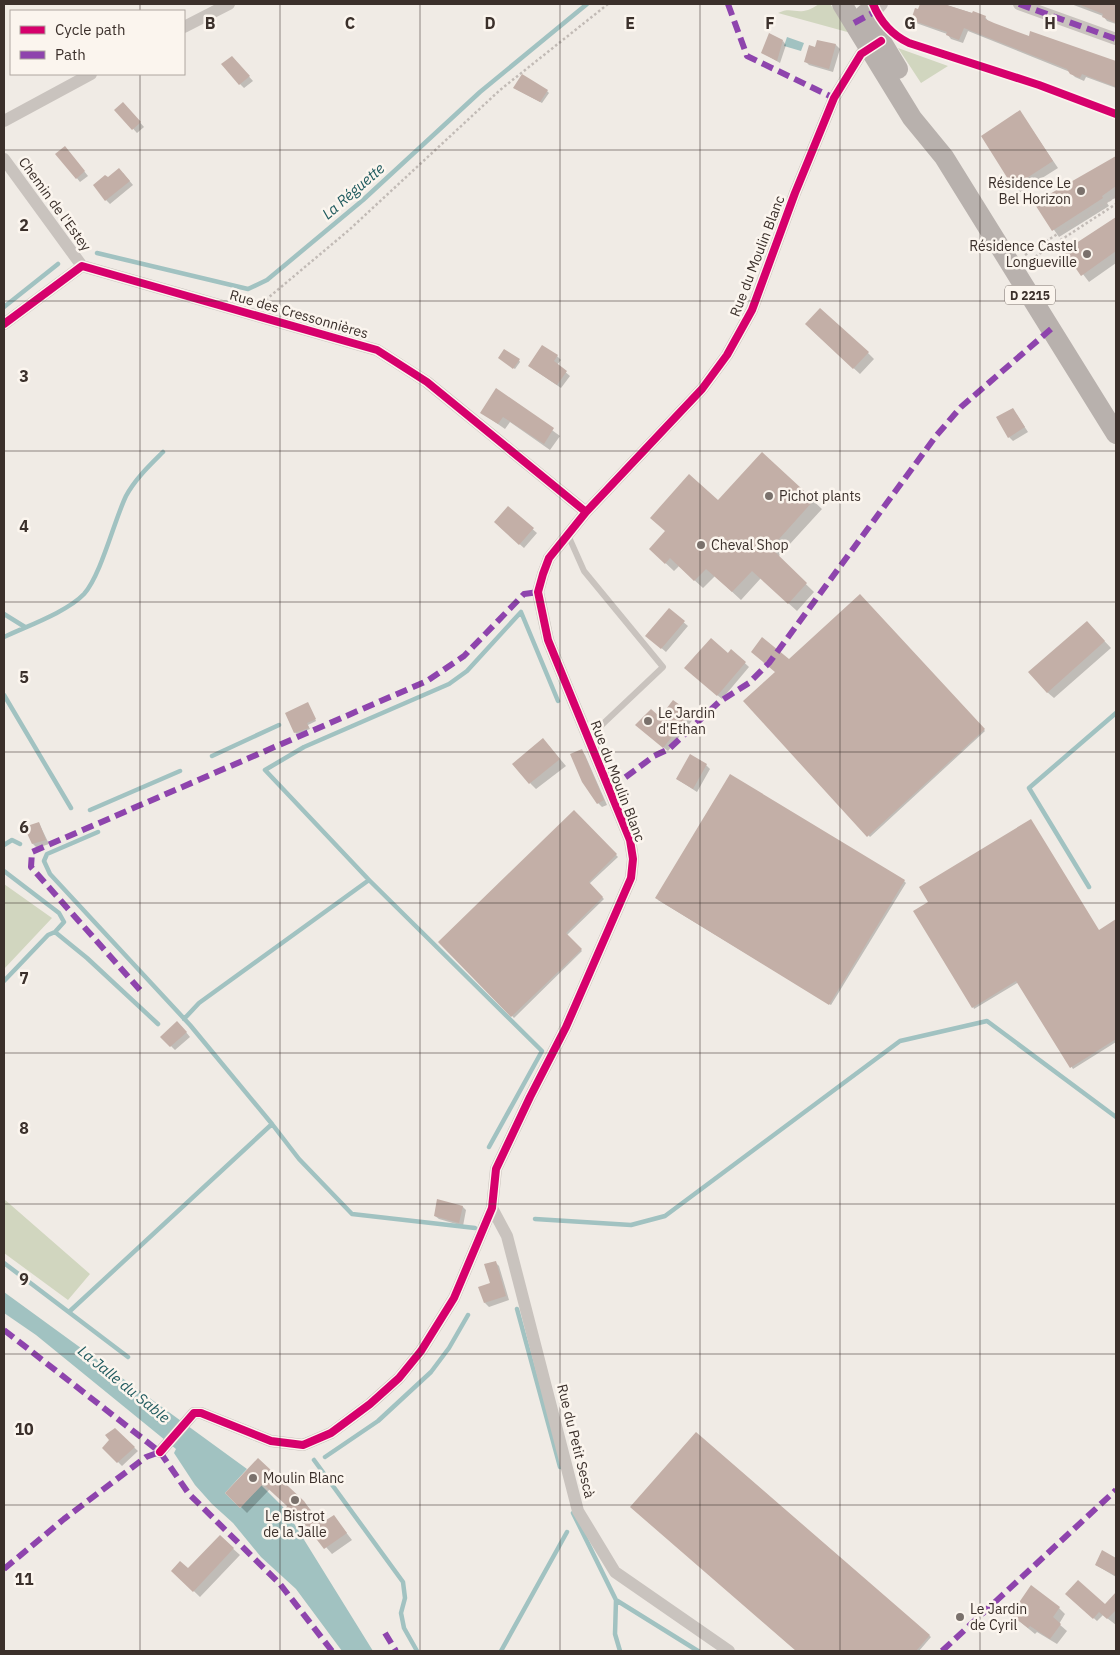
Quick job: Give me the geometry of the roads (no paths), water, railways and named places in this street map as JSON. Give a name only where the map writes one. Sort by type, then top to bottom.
[{"type":"main road","name":"D 2215","points":[[842,4],[859,15],[912,118],[944,156],[1116,434]]},
{"type":"street","points":[[185,26],[229,4]]},
{"type":"street","points":[[859,15],[882,4]]},
{"type":"street","points":[[1019,4],[1116,39]]},
{"type":"street","name":"Rue du Moulin Blanc","points":[[160,1452],[194,1413],[201,1413],[271,1441],[289,1444],[303,1445],[340,1426],[370,1404],[399,1378],[421,1351],[454,1298],[492,1208],[496,1169],[566,1027],[631,878],[633,859],[630,840],[548,640],[538,592],[549,558],[586,512],[702,389],[727,355],[752,310],[795,192],[834,98],[861,54],[875,44]]},
{"type":"street","points":[[4,121],[88,75]]},
{"type":"street","name":"Chemin de l'Estey","points":[[4,160],[82,266]]},
{"type":"street","points":[[4,324],[82,266]]},
{"type":"street","name":"Rue des Cressonnières","points":[[82,266],[377,350],[427,382],[586,512]]},
{"type":"street","name":"Rue du Petit Sescà","points":[[492,1208],[509,1244],[578,1511],[615,1572],[729,1651]]},
{"type":"lane","points":[[568,534],[584,571],[663,668],[589,737]]},
{"type":"water","points":[[787,37],[804,43],[801,51],[784,46]]},
{"type":"water","name":"La Jalle du Sable","points":[[4,1292],[247,1469],[225,1493],[240,1508],[261,1485],[285,1509],[373,1651],[342,1651],[296,1589],[261,1557],[233,1523],[195,1485],[174,1453],[176,1449],[36,1335],[4,1313]]},
{"type":"waterway","name":"La Réguette","points":[[97,253],[248,289],[267,280],[363,200],[480,92],[587,4]]},
{"type":"waterway","name":"La Réguette","points":[[4,307],[58,264]]},
{"type":"waterway","points":[[4,637],[57,613],[77,601],[84,594],[102,561],[126,496],[138,478],[163,452]]},
{"type":"waterway","points":[[184,1019],[199,1003],[369,880],[265,770],[304,747],[449,684],[467,671],[521,612],[558,701]]},
{"type":"waterway","points":[[4,614],[25,627]]},
{"type":"waterway","points":[[4,695],[71,808]]},
{"type":"waterway","points":[[1089,887],[1029,788],[1116,713]]},
{"type":"waterway","points":[[212,756],[279,725]]},
{"type":"waterway","points":[[90,810],[180,771]]},
{"type":"waterway","points":[[70,1311],[272,1124],[190,1025],[50,874],[44,861],[47,854],[98,832]]},
{"type":"waterway","points":[[4,845],[12,840],[20,844]]},
{"type":"waterway","points":[[4,871],[59,913],[64,922],[55,932],[48,935],[4,981]]},
{"type":"waterway","points":[[369,880],[542,1051],[489,1147]]},
{"type":"waterway","points":[[55,932],[87,958],[158,1024]]},
{"type":"waterway","points":[[535,1219],[631,1225],[665,1216],[900,1041],[987,1021],[1116,1117]]},
{"type":"waterway","points":[[272,1124],[299,1159],[352,1214],[475,1228]]},
{"type":"waterway","points":[[4,1263],[128,1357]]},
{"type":"waterway","points":[[517,1309],[560,1467]]},
{"type":"waterway","points":[[325,1457],[378,1421],[431,1372],[449,1348],[468,1315]]},
{"type":"waterway","points":[[314,1460],[403,1582],[405,1598],[401,1613],[404,1628],[417,1651]]},
{"type":"waterway","points":[[573,1513],[616,1600],[615,1634],[620,1651]]},
{"type":"waterway","points":[[501,1651],[567,1532]]},
{"type":"waterway","points":[[616,1600],[698,1651]]},
{"type":"place","name":"Résidence Le Bel Horizon","points":[[1081,191]]},
{"type":"place","name":"Résidence Castel Longueville","points":[[1087,254]]},
{"type":"place","name":"Pichot plants","points":[[769,496]]},
{"type":"place","name":"Cheval Shop","points":[[701,545]]},
{"type":"place","name":"Le Jardin d'Ethan","points":[[648,721]]},
{"type":"place","name":"Moulin Blanc","points":[[253,1478]]},
{"type":"place","name":"Le Bistrot de la Jalle","points":[[295,1500]]},
{"type":"place","name":"Le Jardin de Cyril","points":[[960,1617]]}]
